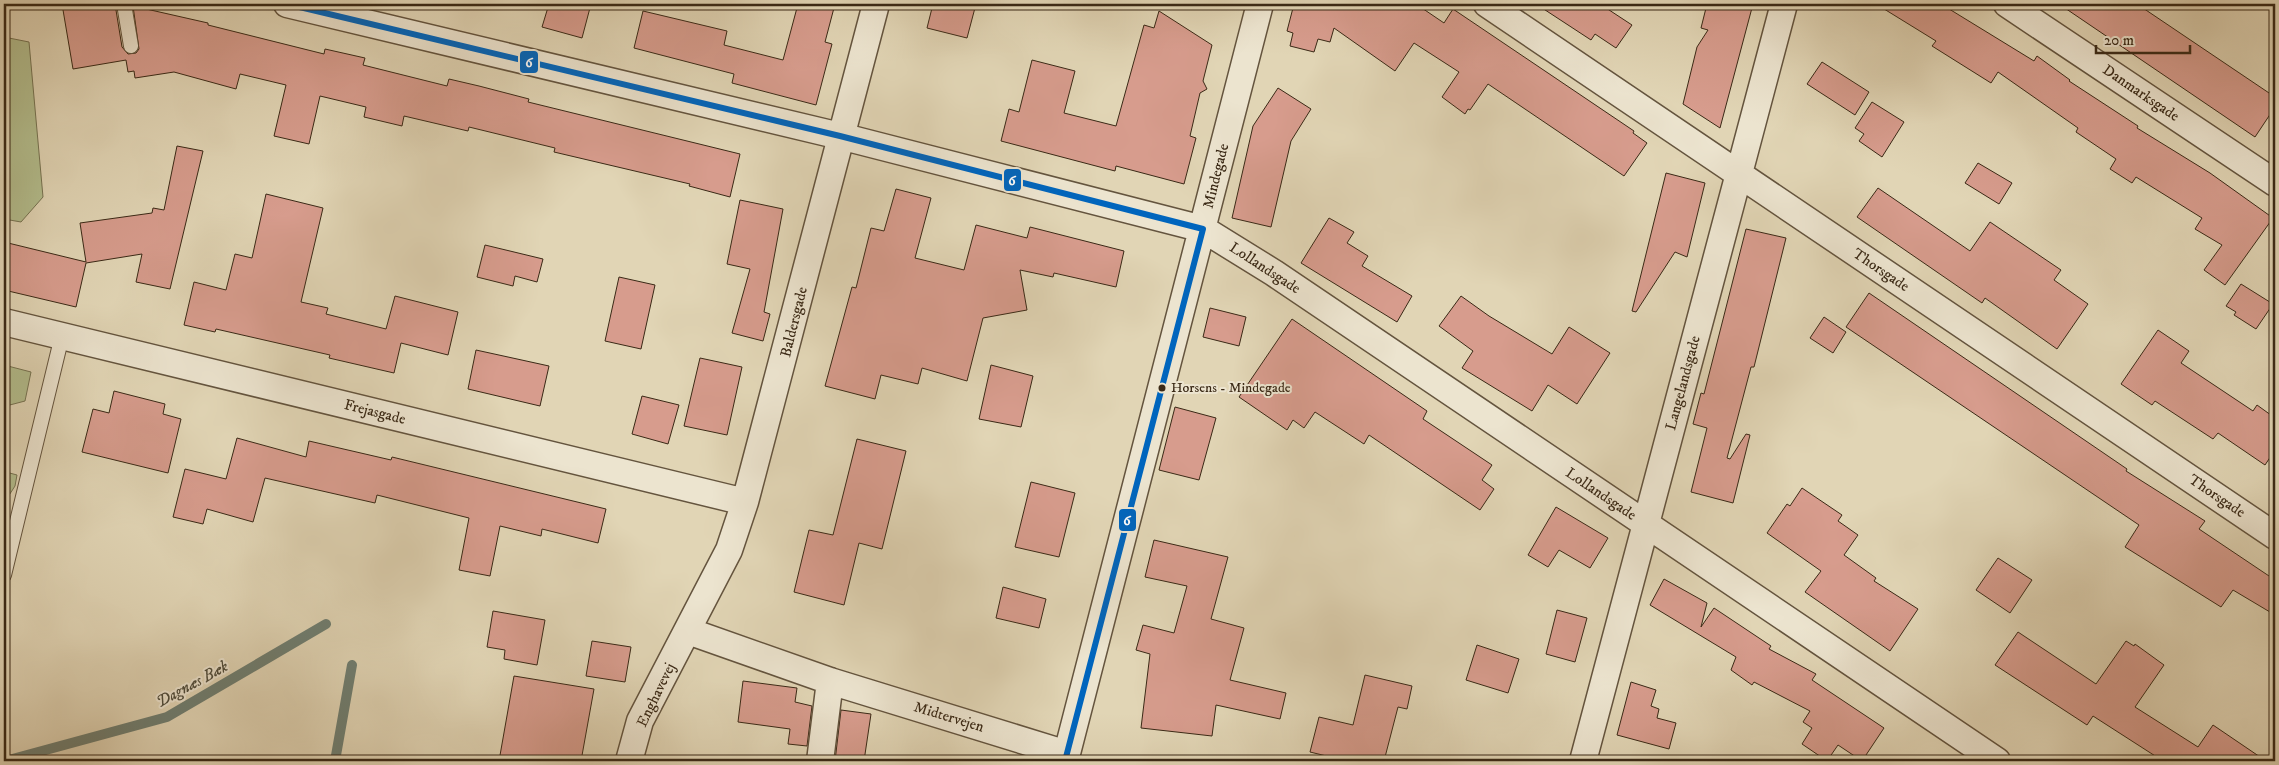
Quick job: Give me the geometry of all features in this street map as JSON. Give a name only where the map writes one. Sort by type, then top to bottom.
[{"type":"street","name":"Lollandsgade","points":[[288,4],[840,136],[1203,229],[1274,273],[1997,761]]},
{"type":"street","name":"Baldersgade","points":[[688,631],[730,550],[745,502],[778,383],[840,136],[876,4]]},
{"type":"street","name":"Mindegade","points":[[1066,757],[1260,4]]},
{"type":"street","name":"Thorsgade","points":[[1487,4],[2275,536]]},
{"type":"street","name":"Langelandsgade","points":[[1583,761],[1784,4]]},
{"type":"street","name":"Danmarksgade","points":[[2007,4],[2275,183]]},
{"type":"street","name":"Frejasgade","points":[[4,322],[745,502]]},
{"type":"street","name":"Midtervejen","points":[[688,631],[830,681],[1066,757]]},
{"type":"street","name":"Enghavevej","points":[[629,761],[640,721],[688,631]]},
{"type":"street","points":[[820,761],[830,681]]},
{"type":"lane","points":[[124,4],[131,46]]},
{"type":"lane","points":[[4,574],[9,530],[62,336]]},
{"type":"green space","points":[[4,37],[29,42],[43,197],[21,222],[4,219]]},
{"type":"green space","points":[[4,365],[31,372],[25,401],[6,406],[4,403]]},
{"type":"green space","points":[[6,472],[17,475],[15,486],[4,503],[4,474]]},
{"type":"building","points":[[62,4],[115,4],[122,47],[128,54],[136,53],[139,49],[133,6],[208,23],[208,25],[324,54],[325,49],[365,58],[363,65],[447,86],[449,79],[479,86],[529,99],[528,102],[740,154],[730,197],[689,186],[690,184],[554,152],[555,148],[469,127],[468,131],[404,116],[402,126],[364,117],[366,107],[320,96],[309,144],[274,136],[286,85],[240,74],[236,89],[174,72],[135,78],[134,71],[128,72],[126,60],[73,69]]},
{"type":"building","points":[[549,4],[591,4],[582,38],[542,27]]},
{"type":"building","points":[[798,4],[835,4],[825,42],[832,44],[816,105],[732,83],[734,74],[634,48],[643,11],[727,31],[724,45],[783,60]]},
{"type":"building","points":[[933,4],[976,4],[967,38],[927,28]]},
{"type":"building","points":[[1294,4],[1416,4],[1444,23],[1453,9],[1634,131],[1633,133],[1647,143],[1624,176],[1488,84],[1470,110],[1468,109],[1465,114],[1442,97],[1459,72],[1414,43],[1395,71],[1334,28],[1330,42],[1318,39],[1314,52],[1290,46],[1293,33],[1287,31]]},
{"type":"building","points":[[1536,4],[1600,4],[1632,25],[1616,48],[1595,34],[1591,40]]},
{"type":"building","points":[[1707,4],[1753,4],[1720,128],[1683,104],[1697,47],[1708,30],[1701,28]]},
{"type":"building","points":[[1876,4],[1941,4],[2034,61],[2037,56],[2069,81],[2138,126],[2137,128],[2210,173],[2273,218],[2225,285],[2204,270],[2222,245],[2195,229],[2202,218],[2136,177],[2132,183],[2110,169],[2116,159],[2076,132],[2078,128],[1998,72],[1991,83],[1932,46],[1936,41]]},
{"type":"building","points":[[2059,4],[2137,4],[2275,97],[2275,107],[2255,137]]},
{"type":"building","points":[[1159,11],[1212,45],[1203,81],[1207,89],[1200,93],[1190,136],[1196,138],[1184,184],[1116,166],[1115,171],[1001,141],[1009,109],[1019,112],[1032,60],[1075,71],[1064,113],[1116,126],[1144,25],[1154,28]]},
{"type":"building","points":[[1822,62],[1869,92],[1855,115],[1807,84]]},
{"type":"building","points":[[1278,88],[1311,109],[1291,141],[1271,227],[1232,218],[1253,126]]},
{"type":"building","points":[[1872,102],[1904,122],[1882,157],[1859,141],[1864,134],[1855,128]]},
{"type":"building","points":[[177,146],[203,151],[170,289],[136,282],[142,254],[86,263],[76,307],[4,290],[4,242],[86,262],[80,223],[152,213],[153,208],[164,210]]},
{"type":"building","points":[[1978,163],[2012,183],[1999,204],[1965,183]]},
{"type":"building","points":[[1666,173],[1705,183],[1687,257],[1675,252],[1636,312],[1632,311]]},
{"type":"building","points":[[1878,188],[1970,251],[1990,222],[2061,270],[2054,280],[2088,304],[2057,349],[1985,298],[1982,303],[1857,217]]},
{"type":"building","points":[[896,189],[931,198],[915,258],[964,270],[976,225],[1027,238],[1030,227],[1124,251],[1116,287],[1054,273],[1053,277],[1020,270],[1027,310],[983,318],[967,381],[922,368],[918,384],[881,375],[875,399],[825,386],[852,287],[856,288],[871,228],[884,231]]},
{"type":"building","points":[[266,194],[323,208],[301,302],[328,308],[326,314],[386,329],[395,296],[458,312],[448,355],[401,343],[394,373],[329,358],[330,355],[216,329],[215,332],[184,325],[194,282],[226,290],[235,254],[252,258]]},
{"type":"building","points":[[740,200],[783,209],[764,312],[770,314],[763,341],[732,333],[750,269],[727,264]]},
{"type":"building","points":[[1329,218],[1354,232],[1347,243],[1368,256],[1362,266],[1412,296],[1397,322],[1301,263]]},
{"type":"building","points":[[1746,229],[1786,238],[1754,367],[1751,367],[1727,458],[1730,459],[1746,434],[1750,435],[1733,503],[1691,492],[1707,428],[1693,424],[1701,393],[1704,394]]},
{"type":"building","points":[[485,245],[543,259],[537,282],[515,276],[513,286],[477,277]]},
{"type":"building","points":[[619,277],[655,285],[641,349],[605,341]]},
{"type":"building","points":[[2241,284],[2273,304],[2256,329],[2234,315],[2236,312],[2226,306]]},
{"type":"building","points":[[1869,293],[2127,469],[2126,471],[2205,521],[2199,529],[2275,580],[2275,615],[2233,590],[2221,607],[2125,547],[2139,525],[1846,327]]},
{"type":"building","points":[[1461,296],[1489,316],[1552,354],[1569,327],[1610,353],[1577,404],[1548,385],[1532,411],[1462,368],[1473,351],[1439,326]]},
{"type":"building","points":[[1210,308],[1246,317],[1239,346],[1203,337]]},
{"type":"building","points":[[1824,317],[1846,332],[1833,353],[1810,338]]},
{"type":"building","points":[[1292,319],[1427,411],[1423,419],[1492,465],[1482,480],[1494,489],[1480,510],[1369,435],[1364,444],[1315,412],[1304,428],[1293,420],[1287,430],[1239,397]]},
{"type":"building","points":[[2158,330],[2189,351],[2181,363],[2253,411],[2257,405],[2275,418],[2275,450],[2265,465],[2218,433],[2213,439],[2155,401],[2152,405],[2121,384]]},
{"type":"building","points":[[476,350],[549,366],[540,406],[468,389]]},
{"type":"building","points":[[700,358],[742,367],[727,435],[684,426]]},
{"type":"building","points":[[991,365],[1033,376],[1021,427],[979,419]]},
{"type":"building","points":[[114,391],[165,404],[163,414],[181,419],[168,473],[82,452],[93,409],[109,413]]},
{"type":"building","points":[[642,396],[679,405],[668,444],[632,434]]},
{"type":"building","points":[[1175,407],[1216,418],[1199,480],[1159,470]]},
{"type":"building","points":[[237,438],[306,457],[309,441],[391,460],[392,457],[606,509],[598,543],[542,529],[541,536],[500,526],[490,576],[459,570],[469,518],[377,495],[375,503],[265,478],[253,522],[207,509],[203,524],[173,517],[185,469],[226,479]]},
{"type":"building","points":[[857,439],[906,451],[882,549],[859,543],[844,605],[794,592],[809,530],[833,535]]},
{"type":"building","points":[[1031,482],[1075,493],[1059,557],[1015,547]]},
{"type":"building","points":[[1802,488],[1842,515],[1838,521],[1858,535],[1844,555],[1876,578],[1874,581],[1918,609],[1890,651],[1805,592],[1821,571],[1767,533],[1787,504],[1790,506]]},
{"type":"building","points":[[1556,507],[1608,538],[1590,568],[1559,550],[1548,567],[1528,555]]},
{"type":"building","points":[[1154,540],[1228,557],[1211,619],[1244,628],[1230,680],[1286,693],[1280,719],[1216,705],[1212,736],[1141,728],[1150,654],[1136,650],[1143,625],[1174,633],[1187,586],[1145,577]]},
{"type":"building","points":[[1998,558],[2032,580],[2010,613],[1976,590]]},
{"type":"building","points":[[1664,579],[1707,603],[1701,627],[1714,608],[1771,646],[1769,649],[1816,674],[1812,680],[1884,728],[1862,761],[1838,745],[1827,761],[1802,744],[1812,728],[1803,722],[1810,711],[1754,682],[1752,685],[1731,670],[1736,657],[1650,605]]},
{"type":"building","points":[[1003,587],[1046,599],[1039,628],[996,618]]},
{"type":"building","points":[[1557,610],[1587,618],[1575,662],[1546,654]]},
{"type":"building","points":[[493,611],[545,620],[537,665],[504,659],[505,650],[487,647]]},
{"type":"building","points":[[2018,632],[2096,684],[2126,641],[2134,646],[2135,644],[2164,665],[2135,707],[2198,747],[2213,725],[2266,761],[2163,761],[2093,716],[2087,725],[1995,665]]},
{"type":"building","points":[[592,641],[631,647],[625,682],[586,676]]},
{"type":"building","points":[[1477,645],[1519,659],[1508,693],[1466,680]]},
{"type":"building","points":[[1365,675],[1412,686],[1407,709],[1398,707],[1384,761],[1347,761],[1310,752],[1319,717],[1353,725]]},
{"type":"building","points":[[514,676],[594,689],[581,761],[499,761]]},
{"type":"building","points":[[743,681],[797,688],[795,702],[812,706],[807,746],[788,744],[790,729],[738,722]]},
{"type":"building","points":[[1631,682],[1656,690],[1651,706],[1659,709],[1657,718],[1676,723],[1669,749],[1617,735]]},
{"type":"building","points":[[841,710],[871,714],[864,761],[835,761]]},
{"type":"waterway","name":"Dagnæs Bæk","points":[[5,761],[167,717],[326,624]]},
{"type":"waterway","points":[[335,761],[352,665]]},
{"type":"transit line","name":"6","points":[[287,4],[840,136],[1203,229],[1065,761]]},
{"type":"place","name":"Horsens - Mindegade","points":[[1162,388]]}]
